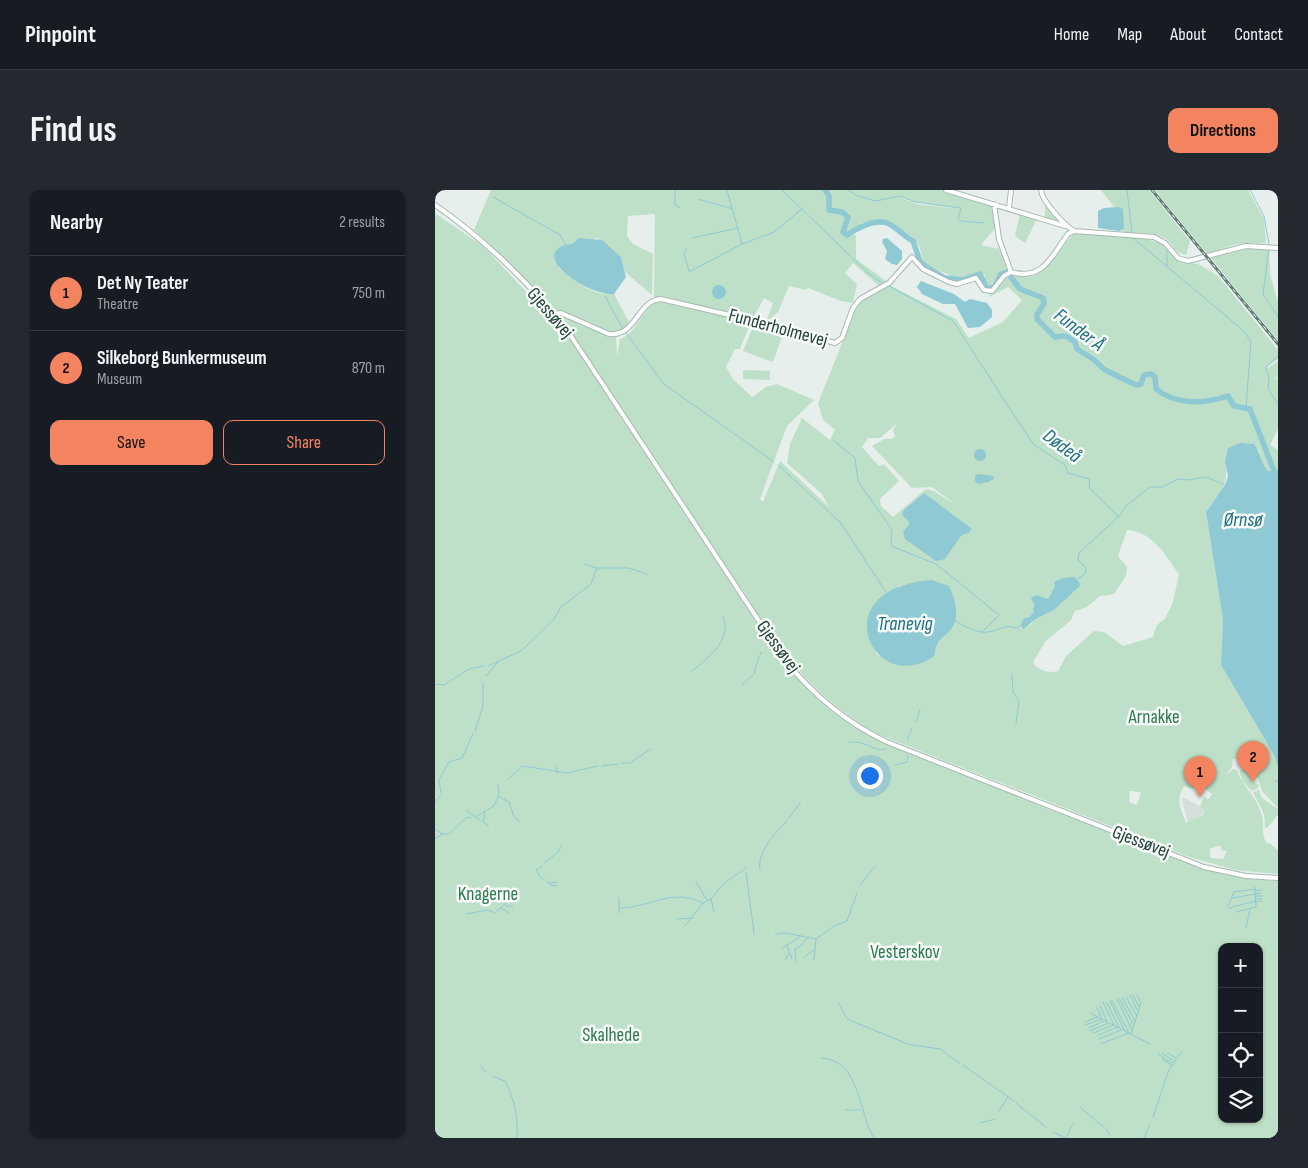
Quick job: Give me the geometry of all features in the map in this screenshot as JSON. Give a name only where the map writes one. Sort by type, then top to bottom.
[{"type":"street","points":[[946,190],[1009,208],[1065,226],[1074,231],[1154,237],[1165,242],[1178,258],[1189,261],[1246,246],[1278,248]]},
{"type":"street","points":[[1009,208],[1011,190]]},
{"type":"street","points":[[1041,190],[1044,200],[1065,226]]},
{"type":"street","points":[[994,204],[999,239],[1011,272]]},
{"type":"street","name":"Gjessøvej","points":[[435,205],[470,231],[553,314],[598,376],[784,658],[798,677],[826,704],[853,724],[887,742],[1204,866],[1246,876],[1278,878]]},
{"type":"street","name":"Funderholmevej","points":[[553,314],[561,313],[609,334],[618,334],[630,327],[651,302],[661,299],[751,320],[835,343],[842,338],[853,308],[860,299],[889,283],[912,257],[923,269],[949,282],[957,284],[979,279],[982,288],[987,291],[995,289],[1006,274],[1011,272],[1028,275],[1038,271],[1068,234],[1074,231]]},
{"type":"shaded area","points":[[1182,797],[1204,808],[1200,818],[1202,838],[1188,823]]},
{"type":"green space","name":"Arnakke","points":[[491,190],[941,190],[993,205],[997,226],[981,245],[999,249],[1007,267],[1000,272],[1006,268],[1018,275],[1028,277],[1037,274],[1052,261],[1074,233],[1147,239],[1161,243],[1178,261],[1198,264],[1218,276],[1278,350],[1278,359],[1267,367],[1270,371],[1268,368],[1278,361],[1278,378],[1274,376],[1278,380],[1278,429],[1270,445],[1278,450],[1278,470],[1268,471],[1262,465],[1259,449],[1225,462],[1225,483],[1206,512],[1223,620],[1221,665],[1274,755],[1278,767],[1278,808],[1262,791],[1258,778],[1244,768],[1238,759],[1233,759],[1232,767],[1226,775],[1233,769],[1237,770],[1257,803],[1262,816],[1263,833],[1267,843],[1263,845],[1269,843],[1278,850],[1278,874],[1236,870],[1189,857],[882,736],[837,707],[812,685],[777,644],[560,316],[616,337],[617,356],[620,339],[631,332],[647,309],[657,301],[751,322],[740,349],[735,349],[726,367],[733,379],[752,397],[766,387],[777,384],[814,400],[787,426],[760,499],[763,502],[780,461],[829,507],[822,494],[787,463],[790,444],[802,418],[830,440],[835,430],[823,420],[818,403],[857,306],[863,299],[889,285],[956,319],[969,338],[1003,322],[1022,300],[1008,287],[989,297],[999,273],[990,287],[985,284],[985,275],[980,272],[963,279],[950,278],[950,275],[925,265],[919,246],[913,238],[890,222],[862,223],[851,230],[856,236],[856,259],[886,281],[879,286],[853,263],[845,273],[857,284],[853,303],[841,301],[808,288],[805,290],[789,286],[778,312],[766,322],[773,303],[764,298],[753,318],[654,297],[655,214],[628,216],[627,236],[633,244],[653,254],[652,295],[625,272],[621,257],[597,238],[563,246],[559,269],[578,283],[592,290],[599,293],[614,294],[630,324],[620,332],[610,332],[554,309],[474,230]],"holes":[[[897,196],[915,202],[961,209],[917,204]],[[900,421],[893,429],[895,437],[884,439],[872,446],[912,488],[932,487],[956,505],[934,491],[926,489],[893,517],[881,506],[880,499],[899,481],[884,464],[879,466],[862,447],[868,438],[880,438]],[[910,524],[969,533],[962,535],[945,559],[903,532]],[[1127,530],[1136,531],[1151,540],[1164,553],[1179,574],[1173,602],[1165,619],[1157,626],[1153,637],[1123,646],[1104,632],[1094,631],[1066,656],[1058,671],[1047,672],[1037,667],[1033,662],[1045,642],[1071,620],[1075,611],[1087,607],[1100,596],[1114,594],[1126,576],[1127,567],[1118,556]],[[932,580],[956,614],[948,632],[933,645],[897,665],[876,654],[898,586]],[[1055,586],[1080,586],[1054,610],[1036,619],[1029,626],[1028,618],[1034,612],[1035,606],[1048,599]],[[1202,780],[1206,786],[1202,787],[1212,794],[1209,799],[1204,797],[1200,806],[1204,810],[1202,816],[1186,823],[1179,801],[1184,786],[1193,789],[1197,781]],[[1130,791],[1141,792],[1137,805],[1129,802]],[[1221,846],[1222,851],[1227,851],[1223,859],[1211,858],[1210,849]]]},
{"type":"green space","points":[[1101,190],[1149,190],[1190,241],[1186,255],[1175,250],[1169,241],[1161,236],[1145,233],[1123,233],[1122,209],[1115,208]]},
{"type":"green space","points":[[1155,190],[1248,190],[1264,219],[1266,243],[1236,244],[1207,254]]},
{"type":"green space","points":[[1045,202],[1060,222],[1045,218]]},
{"type":"green space","name":"Vesterskov","points":[[435,213],[484,247],[570,338],[765,636],[791,671],[832,711],[866,734],[886,744],[1207,870],[1248,879],[1278,881],[1278,1138],[435,1138]]},
{"type":"green space","points":[[1020,213],[1037,219],[1025,243],[1015,236]]},
{"type":"green space","points":[[1255,247],[1269,251],[1270,274],[1278,302],[1278,341],[1211,258]]},
{"type":"green space","points":[[753,327],[782,337],[773,362],[743,351]]},
{"type":"green space","points":[[743,370],[770,371],[770,380],[743,379]]},
{"type":"green space","points":[[1243,769],[1252,777],[1250,780],[1259,785],[1258,788],[1252,791],[1243,782],[1239,771]]},
{"type":"green space","points":[[1259,790],[1262,798],[1278,809],[1278,815],[1267,828],[1265,828],[1264,814],[1253,792]]},
{"type":"water","points":[[1118,207],[1123,209],[1124,229],[1119,231],[1098,228],[1098,211],[1104,208]]},
{"type":"water","points":[[578,238],[602,240],[621,257],[626,277],[614,294],[593,290],[560,269],[555,260],[555,252],[562,246],[574,243]]},
{"type":"water","points":[[887,238],[902,251],[902,259],[897,265],[885,259],[887,251],[882,242],[883,239]]},
{"type":"water","points":[[921,281],[954,294],[965,302],[970,299],[987,303],[992,310],[992,317],[980,327],[968,328],[955,304],[943,304],[922,294],[917,287]]},
{"type":"water","points":[[719,285],[724,287],[726,292],[724,297],[719,299],[714,297],[712,292],[714,287]]},
{"type":"water","name":"Ørnsø","points":[[1240,443],[1254,444],[1263,465],[1268,471],[1278,470],[1278,767],[1274,755],[1221,665],[1223,620],[1206,512],[1225,485],[1228,476],[1225,462],[1228,448]]},
{"type":"water","points":[[982,449],[985,450],[985,460],[978,461],[975,460],[974,453],[975,450]]},
{"type":"water","points":[[978,474],[993,476],[994,479],[978,484],[975,481],[975,476]]},
{"type":"water","points":[[924,493],[972,529],[969,533],[962,535],[945,559],[936,561],[905,539],[903,532],[910,523],[902,515],[903,511]]},
{"type":"water","points":[[1074,577],[1080,586],[1054,610],[1036,619],[1023,629],[1021,624],[1024,618],[1028,618],[1034,612],[1033,608],[1035,606],[1031,598],[1036,595],[1048,599],[1055,586],[1054,582],[1063,578]]},
{"type":"water","name":"Tranevig","points":[[932,580],[949,586],[956,611],[953,626],[938,644],[934,656],[912,665],[893,663],[877,653],[869,637],[868,619],[877,601],[897,587]]},
{"type":"waterway","points":[[675,190],[675,205],[680,208]]},
{"type":"waterway","points":[[727,190],[742,244],[774,232],[802,209]]},
{"type":"waterway","name":"Dødeå","points":[[782,190],[868,273],[882,283]]},
{"type":"waterway","name":"Funder Å","points":[[825,190],[829,196],[829,210],[842,212],[848,217],[843,232],[847,235],[876,222],[888,224],[913,241],[920,261],[925,266],[945,278],[962,280],[980,274],[987,289],[994,287],[1001,274],[1007,272],[1020,289],[1043,298],[1044,303],[1037,315],[1037,319],[1055,337],[1066,336],[1075,342],[1077,349],[1093,359],[1105,370],[1136,385],[1141,384],[1144,375],[1151,374],[1155,377],[1156,389],[1172,398],[1201,402],[1228,396],[1234,406],[1250,409],[1274,471]]},
{"type":"waterway","points":[[848,190],[858,196],[876,201],[900,196],[915,202],[961,208],[958,219],[961,221],[984,223]]},
{"type":"waterway","points":[[1127,190],[1132,233]]},
{"type":"waterway","points":[[1250,190],[1264,216],[1269,244]]},
{"type":"waterway","points":[[493,197],[560,235],[566,245]]},
{"type":"waterway","points":[[698,199],[733,209]]},
{"type":"waterway","points":[[692,238],[738,228]]},
{"type":"waterway","points":[[1133,238],[1245,332],[1251,342],[1246,407]]},
{"type":"waterway","points":[[687,248],[684,254],[689,271],[691,271],[742,244]]},
{"type":"waterway","points":[[1269,249],[1263,294],[1278,317]]},
{"type":"waterway","points":[[1167,250],[1167,266]]},
{"type":"waterway","name":"Dødeå","points":[[889,286],[953,321],[1033,444],[1065,465],[1068,473],[1089,479],[1090,489],[1119,517],[1126,506],[1150,487],[1163,487],[1178,479],[1189,480],[1206,477],[1225,485]]},
{"type":"waterway","points":[[605,296],[623,329]]},
{"type":"waterway","points":[[626,333],[664,384],[774,462]]},
{"type":"waterway","points":[[1278,356],[1266,367],[1269,379],[1268,389],[1278,404]]},
{"type":"waterway","points":[[833,440],[855,458],[858,481],[892,530],[891,546],[936,564],[999,615],[983,631]]},
{"type":"waterway","points":[[778,465],[840,522],[886,592]]},
{"type":"waterway","points":[[1076,580],[1085,574],[1086,568],[1078,560],[1079,553],[1118,517]]},
{"type":"waterway","points":[[584,564],[597,568],[629,568],[647,574]]},
{"type":"waterway","points":[[488,666],[521,651],[554,619],[561,607],[591,584],[597,568]]},
{"type":"waterway","points":[[692,671],[712,654],[722,640],[725,633],[723,616]]},
{"type":"waterway","points":[[954,620],[980,632],[1006,627],[1016,628],[1023,624]]},
{"type":"waterway","points":[[742,685],[754,674],[759,656]]},
{"type":"waterway","points":[[486,676],[498,662]]},
{"type":"waterway","points":[[435,684],[444,685],[469,669],[484,666]]},
{"type":"waterway","points":[[1012,674],[1013,692],[1019,701],[1016,723]]},
{"type":"waterway","points":[[475,731],[483,706],[483,683]]},
{"type":"waterway","points":[[916,722],[920,710]]},
{"type":"waterway","points":[[907,740],[912,728]]},
{"type":"waterway","points":[[441,793],[439,780],[449,762],[462,758],[473,734]]},
{"type":"waterway","points":[[849,742],[860,743],[882,750],[886,749]]},
{"type":"waterway","points":[[621,763],[630,763],[651,749]]},
{"type":"waterway","points":[[895,765],[907,762],[908,756]]},
{"type":"waterway","points":[[602,766],[618,764]]},
{"type":"waterway","points":[[508,779],[523,766],[567,773],[598,766]]},
{"type":"waterway","points":[[556,767],[557,773]]},
{"type":"waterway","points":[[475,817],[494,806],[499,794],[498,784]]},
{"type":"waterway","points":[[498,796],[509,802],[514,817],[520,822]]},
{"type":"waterway","points":[[435,801],[440,797]]},
{"type":"waterway","points":[[789,818],[800,803]]},
{"type":"waterway","points":[[467,811],[480,820]]},
{"type":"waterway","points":[[485,811],[483,822],[488,825]]},
{"type":"waterway","points":[[435,839],[442,834],[449,834],[467,817],[471,818]]},
{"type":"waterway","points":[[760,869],[761,856],[764,850],[772,837],[787,821]]},
{"type":"waterway","points":[[435,829],[442,834]]},
{"type":"waterway","points":[[545,863],[558,852],[562,845]]},
{"type":"waterway","points":[[542,866],[536,870],[540,877],[545,880]]},
{"type":"waterway","points":[[860,885],[875,866]]},
{"type":"waterway","points":[[685,926],[703,903],[711,899],[723,884],[746,868]]},
{"type":"waterway","points":[[746,872],[754,933]]},
{"type":"waterway","points":[[547,882],[552,886],[557,885]]},
{"type":"waterway","points":[[549,883],[558,882]]},
{"type":"waterway","points":[[696,882],[707,900]]},
{"type":"waterway","points":[[1236,912],[1256,907],[1255,887]]},
{"type":"waterway","points":[[1228,906],[1234,892],[1255,889]]},
{"type":"waterway","points":[[1255,891],[1261,890]]},
{"type":"waterway","points":[[497,911],[517,893]]},
{"type":"waterway","points":[[776,934],[786,933],[816,939],[834,926],[847,921],[857,893]]},
{"type":"waterway","points":[[1232,898],[1261,893]]},
{"type":"waterway","points":[[1255,896],[1262,896]]},
{"type":"waterway","points":[[619,908],[681,897],[703,903]]},
{"type":"waterway","points":[[619,898],[619,913]]},
{"type":"waterway","points":[[711,899],[714,912]]},
{"type":"waterway","points":[[1256,899],[1262,899]]},
{"type":"waterway","points":[[1229,908],[1255,901]]},
{"type":"waterway","points":[[1256,902],[1262,901]]},
{"type":"waterway","points":[[506,906],[513,906]]},
{"type":"waterway","points":[[501,908],[509,913]]},
{"type":"waterway","points":[[1246,928],[1250,909]]},
{"type":"waterway","points":[[466,914],[488,910],[495,913]]},
{"type":"waterway","points":[[677,919],[693,918]]},
{"type":"waterway","points":[[782,948],[801,936]]},
{"type":"waterway","points":[[796,962],[795,949],[802,945],[808,937]]},
{"type":"waterway","points":[[804,957],[815,949],[816,939]]},
{"type":"waterway","points":[[787,946],[792,959]]},
{"type":"waterway","points":[[814,960],[815,950]]},
{"type":"waterway","points":[[785,960],[789,953]]},
{"type":"waterway","points":[[1130,995],[1137,1010]]},
{"type":"waterway","points":[[1133,995],[1139,1007]]},
{"type":"waterway","points":[[1131,1034],[1141,1003],[1137,995]]},
{"type":"waterway","points":[[1122,997],[1135,1021]]},
{"type":"waterway","points":[[1126,997],[1137,1016]]},
{"type":"waterway","points":[[1119,998],[1133,1024]]},
{"type":"waterway","points":[[1117,999],[1132,1030]]},
{"type":"waterway","points":[[1110,1001],[1124,1030]]},
{"type":"waterway","points":[[1100,1044],[1129,1033],[1112,1001]]},
{"type":"waterway","points":[[1093,1033],[1114,1025],[1103,1002]]},
{"type":"waterway","points":[[1107,1003],[1119,1027]]},
{"type":"waterway","points":[[839,1004],[847,1019],[910,1045],[941,1049],[960,1063]]},
{"type":"waterway","points":[[1100,1006],[1107,1021]]},
{"type":"waterway","points":[[1085,1025],[1102,1019],[1097,1008]]},
{"type":"waterway","points":[[1090,1013],[1150,1044]]},
{"type":"waterway","points":[[1085,1022],[1098,1017]]},
{"type":"waterway","points":[[1089,1028],[1104,1021]]},
{"type":"waterway","points":[[1090,1031],[1108,1023]]},
{"type":"waterway","points":[[1098,1035],[1118,1027]]},
{"type":"waterway","points":[[1099,1039],[1121,1030]]},
{"type":"waterway","points":[[1153,1117],[1169,1070],[1182,1051]]},
{"type":"waterway","points":[[1162,1053],[1174,1061]]},
{"type":"waterway","points":[[1168,1053],[1176,1058]]},
{"type":"waterway","points":[[1158,1054],[1172,1063]]},
{"type":"waterway","points":[[822,1058],[835,1061],[844,1068],[851,1078],[874,1138]]},
{"type":"waterway","points":[[1162,1059],[1172,1065]]},
{"type":"waterway","points":[[963,1065],[991,1085]]},
{"type":"waterway","points":[[481,1066],[486,1072]]},
{"type":"waterway","points":[[492,1076],[505,1081],[508,1088],[515,1109],[517,1138]]},
{"type":"waterway","points":[[994,1087],[1014,1101]]},
{"type":"waterway","points":[[999,1111],[1008,1097]]},
{"type":"waterway","points":[[1016,1103],[1047,1128]]},
{"type":"waterway","points":[[1080,1107],[1106,1129],[1110,1135]]},
{"type":"waterway","points":[[846,1110],[861,1110]]},
{"type":"waterway","points":[[980,1123],[995,1119]]},
{"type":"waterway","points":[[1066,1138],[1073,1124]]},
{"type":"waterway","points":[[1144,1138],[1150,1124]]},
{"type":"waterway","points":[[1053,1132],[1065,1138]]},
{"type":"railway","points":[[1152,190],[1278,344]]},
{"type":"place","name":"Silkeborg Bunkermuseum","points":[[1253,782]]},
{"type":"place","name":"Det Ny Teater","points":[[1200,797]]},
{"type":"park label","name":"Knagerne","points":[[488,894]]},
{"type":"park label","name":"Skalhede","points":[[611,1035]]}]
